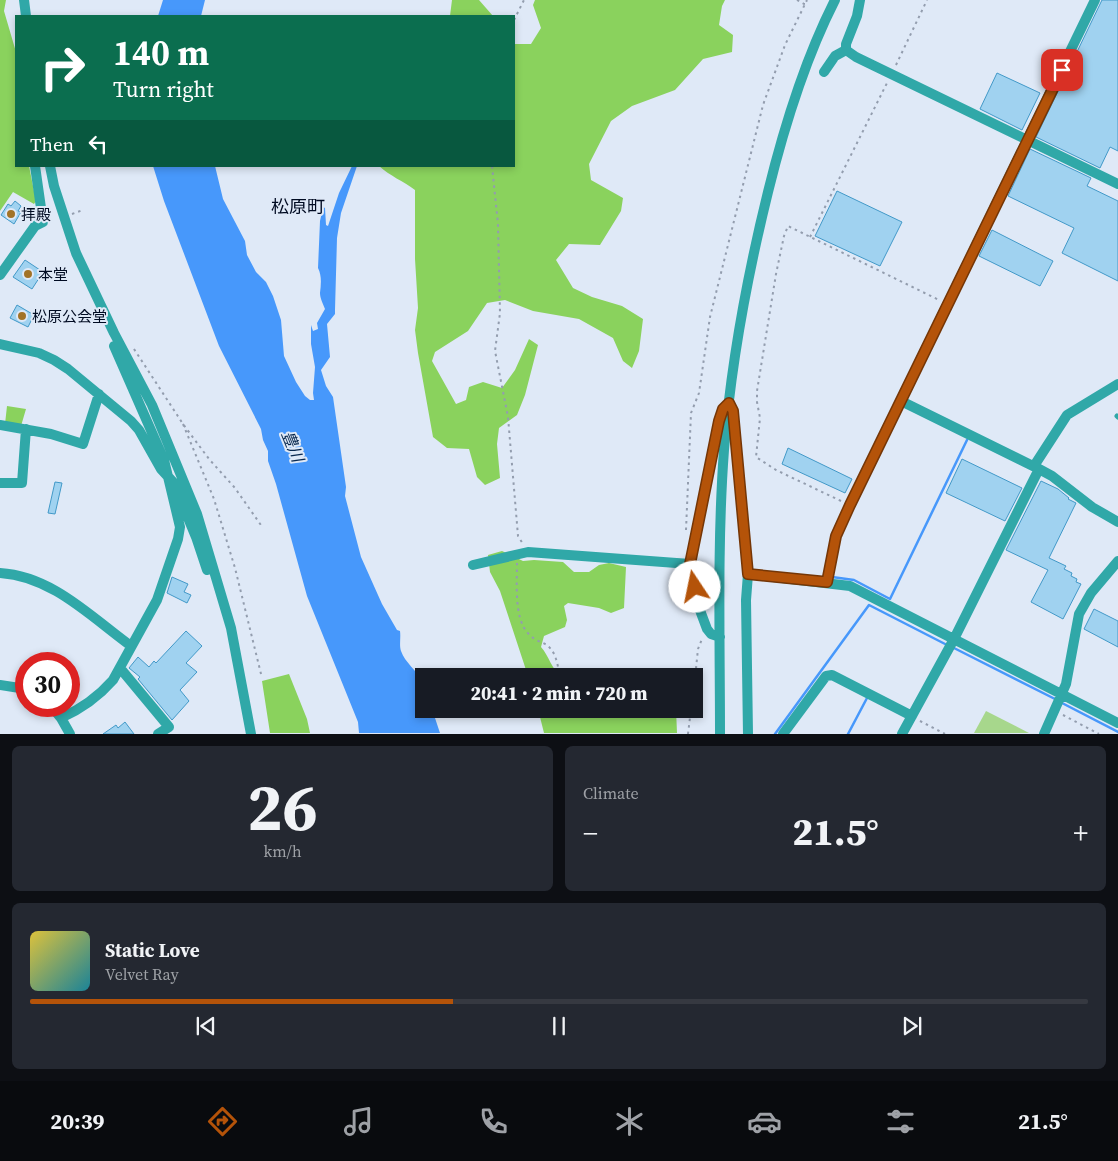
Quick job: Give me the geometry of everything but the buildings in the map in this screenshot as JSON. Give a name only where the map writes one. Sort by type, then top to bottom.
[{"type":"street","points":[[24,0],[26,15]]},
{"type":"street","points":[[720,734],[720,546],[724,451],[729,403],[748,280],[779,148],[805,67],[835,0]]},
{"type":"street","points":[[846,50],[846,44],[857,16],[860,0]]},
{"type":"street","points":[[827,582],[836,536],[850,505],[1095,0]]},
{"type":"street","points":[[824,72],[835,56],[846,50]]},
{"type":"street","points":[[846,50],[856,57],[1118,184]]},
{"type":"street","points":[[0,275],[35,226],[43,222],[35,167]]},
{"type":"street","points":[[50,167],[54,186],[76,253],[114,333],[152,405],[197,514],[231,628],[251,734]]},
{"type":"street","points":[[70,734],[61,718],[77,710],[105,689],[120,668],[157,600],[178,539],[180,527],[164,460],[113,345],[114,333]]},
{"type":"street","points":[[0,347],[39,353],[68,368],[123,413],[139,430],[160,469],[173,482],[178,492],[210,579],[215,589],[221,594]]},
{"type":"street","points":[[902,734],[951,643],[1037,468],[1067,415],[1118,384]]},
{"type":"street","points":[[0,425],[51,434],[82,444],[99,394]]},
{"type":"street","points":[[900,401],[1052,476],[1092,507],[1118,522]]},
{"type":"street","points":[[720,637],[711,634],[707,629],[698,605],[690,564],[719,421],[723,409],[729,403]]},
{"type":"street","points":[[729,403],[733,411],[748,574],[746,629],[748,734]]},
{"type":"street","points":[[0,483],[22,483],[26,429]]},
{"type":"street","points":[[473,565],[528,552],[690,564]]},
{"type":"street","points":[[1044,734],[1066,684],[1072,660],[1079,614],[1091,593],[1116,567]]},
{"type":"street","points":[[0,573],[22,576],[49,587],[131,646]]},
{"type":"street","points":[[748,574],[850,586],[951,643],[1118,723]]},
{"type":"street","points":[[120,668],[169,727],[158,734]]},
{"type":"street","points":[[783,734],[826,676],[832,675],[912,716]]},
{"type":"street","points":[[0,685],[15,687]]},
{"type":"path","points":[[515,18],[524,0]]},
{"type":"path","points":[[797,0],[804,4]]},
{"type":"path","points":[[686,531],[691,413],[698,393],[710,317],[763,105],[784,45],[806,0]]},
{"type":"path","points":[[810,237],[928,0]]},
{"type":"path","points":[[492,167],[498,224],[500,313],[496,351],[508,418],[518,536],[528,552]]},
{"type":"path","points":[[850,505],[776,470],[756,457],[760,418],[757,391],[784,236],[788,226],[948,304]]},
{"type":"path","points":[[135,350],[208,459],[235,488],[263,528]]},
{"type":"path","points":[[183,424],[214,499],[235,568],[262,678]]},
{"type":"path","points":[[516,555],[520,617],[526,632],[553,650],[558,668]]},
{"type":"path","points":[[696,668],[698,649],[707,629]]},
{"type":"path","points":[[1055,709],[1099,734]]},
{"type":"path","points":[[912,716],[945,734]]},
{"type":"path","points":[[688,734],[690,718]]},
{"type":"green space","points":[[0,0],[6,0],[4,11],[15,49],[15,167],[29,167],[36,201],[34,204],[13,192],[0,211]]},
{"type":"green space","points":[[452,0],[479,0],[492,15],[450,15]]},
{"type":"green space","points":[[535,0],[725,0],[722,6],[719,25],[733,35],[732,52],[703,59],[675,90],[632,106],[611,121],[589,164],[591,180],[623,198],[621,211],[600,245],[569,244],[556,260],[573,288],[592,297],[622,306],[643,319],[639,351],[632,368],[623,361],[613,338],[579,319],[533,311],[505,300],[487,303],[468,331],[435,352],[432,361],[456,404],[466,400],[469,387],[483,382],[502,388],[515,370],[529,339],[538,345],[525,395],[517,415],[499,428],[497,444],[500,478],[485,485],[477,477],[469,449],[447,448],[433,437],[415,330],[418,308],[415,259],[415,190],[380,167],[515,167],[515,44],[531,44],[541,28],[533,5]]},
{"type":"green space","points":[[7,406],[26,409],[21,426],[5,424]]},
{"type":"green space","points":[[502,551],[523,561],[563,562],[574,572],[589,572],[599,565],[609,563],[626,567],[624,608],[611,613],[599,608],[568,603],[564,606],[567,620],[565,627],[544,636],[541,647],[554,668],[525,668],[500,591],[490,572],[488,555]]},
{"type":"green space","points":[[289,674],[307,719],[310,733],[270,733],[262,681]]},
{"type":"green space","points":[[986,711],[1029,733],[974,733]]},
{"type":"green space","points":[[540,718],[676,718],[677,733],[544,733]]},
{"type":"water","points":[[163,0],[205,0],[201,15],[158,15]]},
{"type":"water","name":"豊川","points":[[153,167],[215,167],[223,199],[245,241],[247,255],[256,272],[266,282],[273,296],[281,320],[284,356],[305,396],[310,400],[314,400],[315,367],[311,344],[311,325],[313,331],[318,329],[317,323],[325,309],[320,295],[321,277],[318,268],[320,221],[323,207],[325,208],[326,225],[328,226],[339,193],[352,167],[357,167],[341,213],[337,238],[335,314],[327,324],[330,357],[321,370],[326,386],[333,397],[346,487],[345,496],[361,557],[382,604],[397,630],[400,631],[401,651],[415,672],[415,718],[435,718],[440,733],[359,733],[358,722],[307,596],[268,461],[268,451],[261,429],[219,346],[164,201]]},
{"type":"waterway","points":[[832,577],[854,580],[890,599],[967,440]]},
{"type":"waterway","points":[[775,734],[869,605],[947,645]]},
{"type":"waterway","points":[[952,647],[1057,700]]},
{"type":"waterway","points":[[848,734],[867,698]]},
{"type":"waterway","points":[[1062,703],[1118,732]]},
{"type":"place","name":"拝殿","points":[[11,214]]},
{"type":"place","name":"本堂","points":[[28,274]]},
{"type":"place","name":"松原公会堂","points":[[22,316]]},
{"type":"district","name":"松原町","points":[[298,206]]},
{"type":"route","points":[[695,587],[690,564],[719,421],[723,409],[729,403],[733,411],[748,574],[827,582],[836,536],[850,505],[1062,70]]}]
